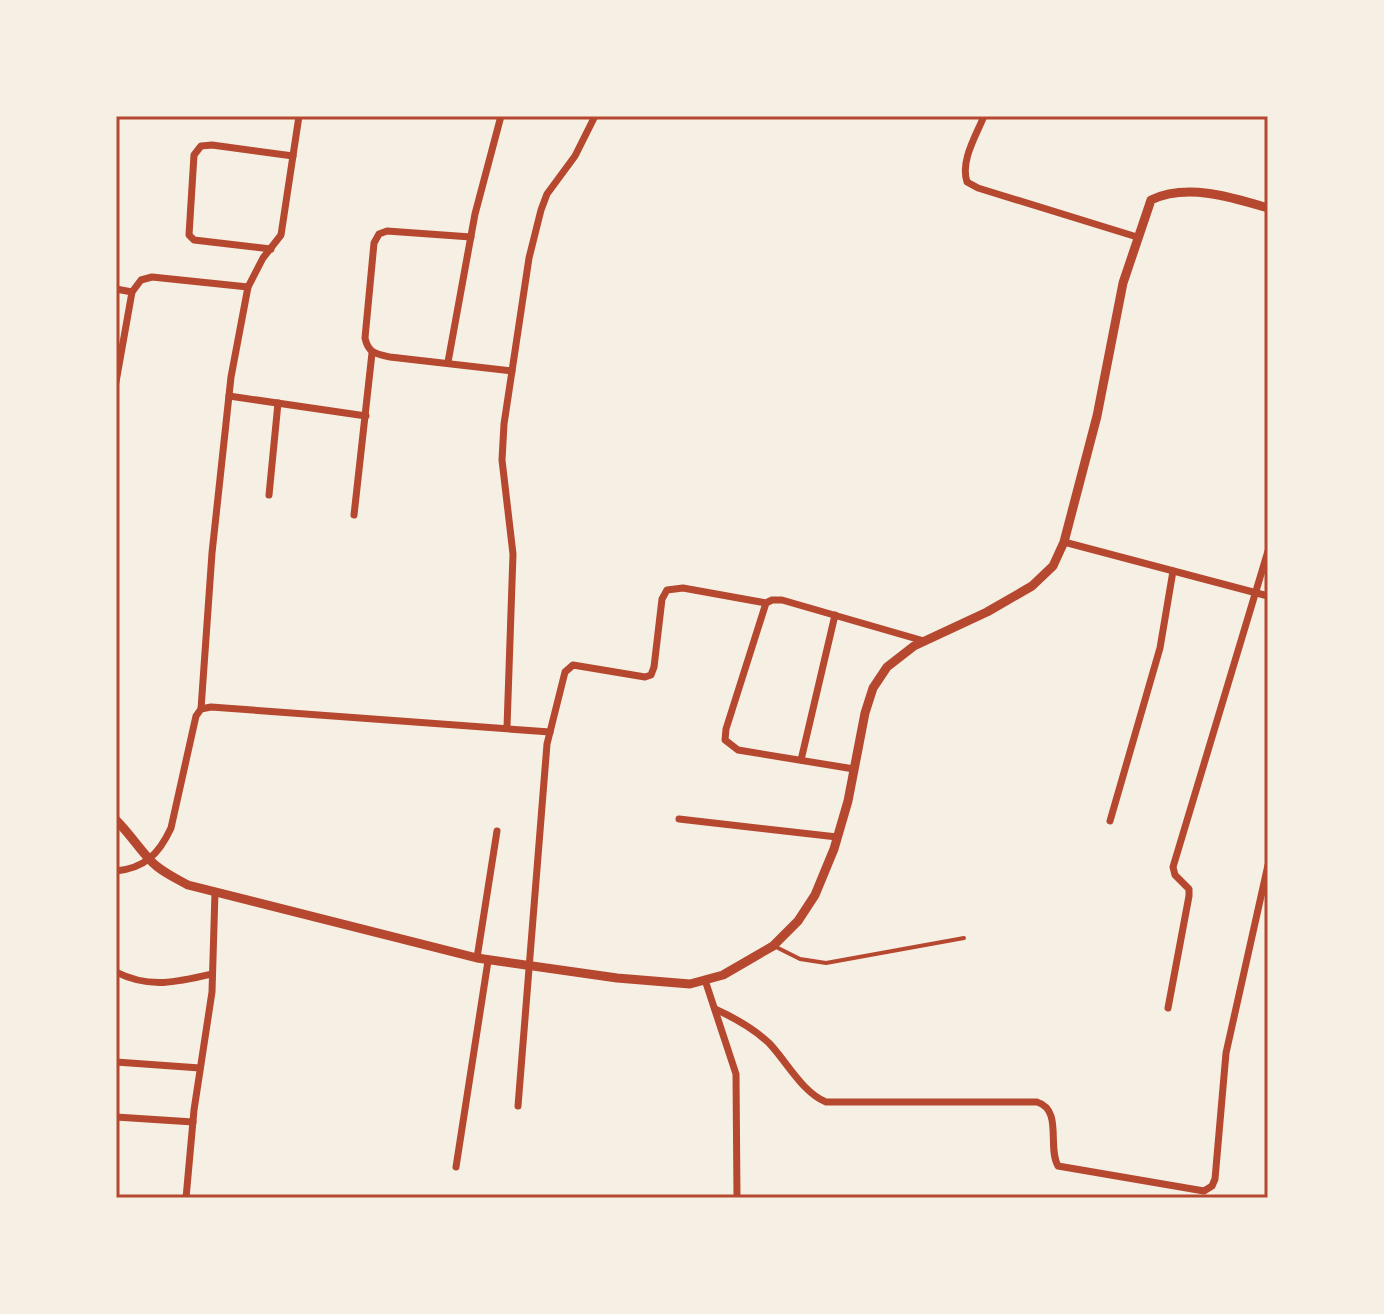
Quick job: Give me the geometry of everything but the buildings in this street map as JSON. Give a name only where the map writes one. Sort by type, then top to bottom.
[{"type":"street","points":[[116,871],[139,867],[150,860],[171,828],[196,716],[201,709],[212,553],[229,396],[248,287],[281,235],[299,116]]},
{"type":"street","points":[[448,362],[471,237],[501,116]]},
{"type":"street","points":[[507,727],[513,554],[502,446],[512,371],[529,258],[541,210],[547,194],[575,156],[595,116]]},
{"type":"street","points":[[984,116],[966,163],[964,173],[967,182],[1137,237]]},
{"type":"street","points":[[271,249],[194,240],[189,235],[194,155],[201,146],[212,145],[293,156]]},
{"type":"street","points":[[116,820],[150,860],[168,875],[188,885],[215,892],[488,961],[528,968],[690,984],[723,975],[773,946],[798,921],[815,895],[837,837],[873,688],[887,667],[914,646],[987,612],[1032,586],[1053,566],[1064,542],[1097,416],[1123,283],[1151,200],[1166,192],[1186,190],[1268,208]]},
{"type":"street","points":[[354,515],[372,353],[365,338],[376,238],[387,231],[471,237]]},
{"type":"street","points":[[116,382],[132,292],[141,280],[152,277],[248,287]]},
{"type":"street","points":[[116,289],[132,292]]},
{"type":"street","points":[[372,353],[512,371]]},
{"type":"street","points":[[229,396],[366,416]]},
{"type":"street","points":[[269,495],[278,403]]},
{"type":"street","points":[[1064,542],[1268,596]]},
{"type":"street","points":[[1168,1008],[1189,896],[1189,889],[1175,875],[1173,867],[1268,551]]},
{"type":"street","points":[[1110,821],[1160,648],[1173,571]]},
{"type":"street","points":[[518,1106],[550,732],[565,672],[569,667],[584,666],[645,677],[653,673],[662,599],[667,590],[683,588],[766,603],[782,600],[925,641]]},
{"type":"street","points":[[766,603],[725,740],[738,750],[854,769]]},
{"type":"street","points":[[801,760],[835,615]]},
{"type":"street","points":[[201,709],[211,707],[550,732]]},
{"type":"street","points":[[679,819],[837,837]]},
{"type":"street","points":[[477,958],[497,831]]},
{"type":"street","points":[[715,1009],[749,1026],[812,1094],[826,1102],[1037,1102],[1044,1104],[1051,1113],[1054,1156],[1058,1166],[1204,1191],[1212,1186],[1215,1179],[1226,1053],[1268,865]]},
{"type":"street","points":[[186,1198],[212,974],[215,892]]},
{"type":"street","points":[[456,1167],[488,961]]},
{"type":"street","points":[[116,972],[136,981],[162,984],[212,974]]},
{"type":"street","points":[[705,980],[735,1068],[738,1091],[737,1198]]},
{"type":"street","points":[[116,1062],[200,1068]]},
{"type":"street","points":[[116,1117],[193,1122]]},
{"type":"lane","points":[[773,946],[800,959],[819,963],[964,938]]}]
